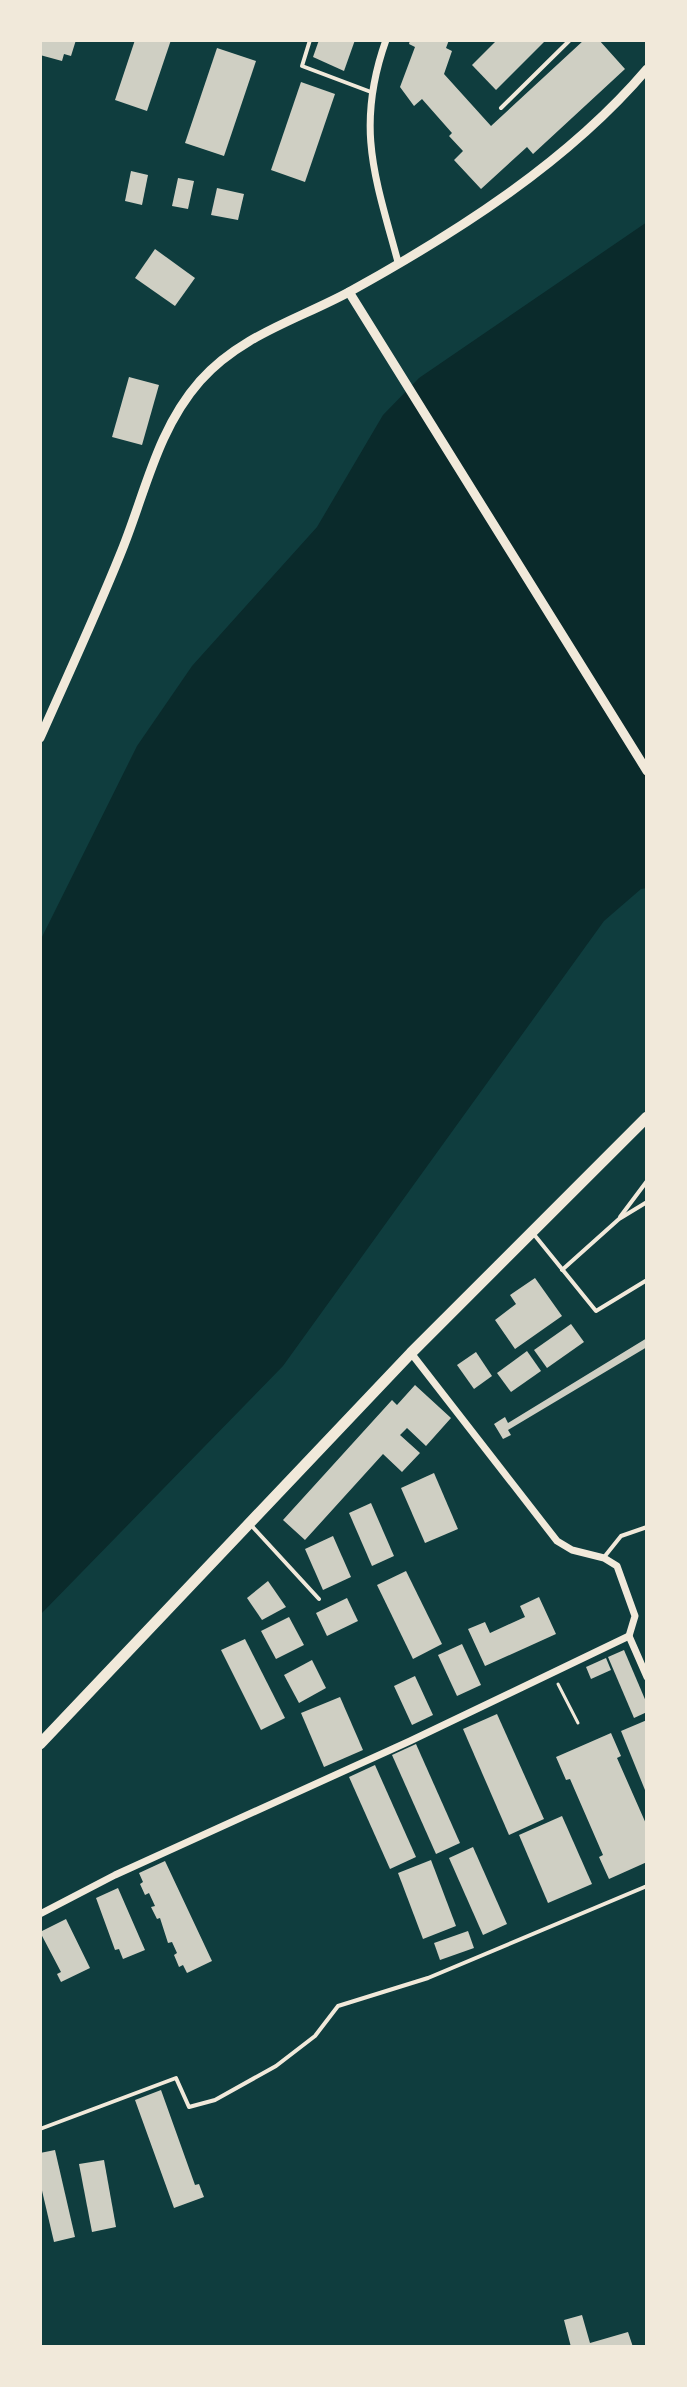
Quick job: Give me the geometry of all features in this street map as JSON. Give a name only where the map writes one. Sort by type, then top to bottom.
[{"type":"main road","points":[[40,1744],[411,1353],[647,1117]]},
{"type":"street","points":[[386,40],[371,92],[368,127],[371,162],[398,262]]},
{"type":"street","points":[[40,738],[120,556],[161,439],[178,409],[200,381],[254,336],[349,292],[544,168],[607,113],[647,69]]},
{"type":"street","points":[[349,292],[647,771]]},
{"type":"street","points":[[411,1353],[557,1541],[572,1550],[604,1558],[617,1566],[635,1616],[629,1636],[647,1677]]},
{"type":"street","points":[[40,1914],[115,1875],[629,1636]]},
{"type":"lane","points":[[310,40],[302,66],[371,92]]},
{"type":"lane","points":[[501,108],[570,40]]},
{"type":"lane","points":[[619,1219],[647,1181]]},
{"type":"lane","points":[[562,1270],[619,1219],[647,1202]]},
{"type":"lane","points":[[532,1232],[596,1311],[647,1280]]},
{"type":"lane","points":[[250,1523],[319,1599]]},
{"type":"lane","points":[[604,1558],[621,1536],[647,1527]]},
{"type":"lane","points":[[40,2129],[176,2078],[189,2107],[215,2100],[276,2066],[315,2036],[338,2006],[428,1978],[647,1886]]},
{"type":"path","points":[[553,1673],[578,1723]]},
{"type":"water","points":[[647,222],[647,888],[641,889],[604,921],[283,1366],[40,1615],[40,941],[137,746],[192,666],[317,527],[383,415],[419,378]]},
{"type":"building","points":[[42,40],[76,40],[71,56],[64,54],[62,61],[40,55]]},
{"type":"building","points":[[135,40],[171,40],[147,111],[115,100]]},
{"type":"building","points":[[319,40],[355,40],[344,71],[313,57]]},
{"type":"building","points":[[410,40],[449,40],[446,48],[452,51],[444,74],[491,126],[584,40],[599,40],[625,69],[533,154],[527,147],[481,189],[454,160],[463,151],[449,136],[452,133],[422,99],[414,106],[400,87],[415,47],[409,44]]},
{"type":"building","points":[[497,40],[546,40],[496,90],[472,65]]},
{"type":"building","points":[[217,48],[256,61],[224,156],[185,143]]},
{"type":"building","points":[[301,82],[335,94],[305,182],[271,170]]},
{"type":"building","points":[[131,171],[148,175],[142,205],[125,201]]},
{"type":"building","points":[[178,178],[194,181],[188,209],[172,206]]},
{"type":"building","points":[[217,188],[244,194],[238,220],[211,215]]},
{"type":"building","points":[[155,249],[195,278],[175,306],[135,278]]},
{"type":"building","points":[[129,377],[159,385],[142,445],[112,437]]},
{"type":"building","points":[[535,1278],[562,1316],[515,1349],[495,1320],[516,1304],[510,1295]]},
{"type":"building","points":[[571,1324],[584,1342],[547,1368],[534,1350]]},
{"type":"building","points":[[647,1338],[647,1347],[508,1430],[511,1435],[503,1439],[494,1424],[505,1417],[508,1423]]},
{"type":"building","points":[[527,1351],[541,1371],[511,1392],[497,1373]]},
{"type":"building","points":[[476,1352],[492,1376],[474,1389],[457,1365]]},
{"type":"building","points":[[415,1385],[451,1418],[426,1446],[407,1428],[400,1435],[420,1453],[402,1472],[383,1454],[305,1540],[283,1520],[392,1400],[397,1405]]},
{"type":"building","points":[[434,1473],[458,1529],[425,1543],[401,1488]]},
{"type":"building","points":[[371,1503],[394,1556],[372,1566],[349,1513]]},
{"type":"building","points":[[333,1536],[351,1577],[323,1590],[305,1549]]},
{"type":"building","points":[[406,1571],[442,1644],[413,1659],[377,1585]]},
{"type":"building","points":[[268,1581],[286,1607],[262,1620],[247,1598]]},
{"type":"building","points":[[539,1597],[556,1634],[485,1666],[468,1629],[485,1622],[490,1633],[525,1617],[520,1606]]},
{"type":"building","points":[[347,1598],[358,1621],[327,1636],[316,1613]]},
{"type":"building","points":[[289,1617],[304,1645],[276,1659],[261,1631]]},
{"type":"building","points":[[245,1639],[285,1718],[261,1730],[221,1650]]},
{"type":"building","points":[[462,1644],[481,1685],[457,1696],[438,1655]]},
{"type":"building","points":[[624,1650],[647,1704],[647,1712],[634,1718],[608,1657]]},
{"type":"building","points":[[606,1658],[611,1670],[591,1679],[586,1667]]},
{"type":"building","points":[[312,1660],[326,1688],[299,1703],[284,1675]]},
{"type":"building","points":[[415,1676],[433,1715],[412,1725],[394,1686]]},
{"type":"building","points":[[340,1697],[363,1750],[324,1767],[301,1713]]},
{"type":"building","points":[[497,1714],[544,1819],[509,1835],[463,1729]]},
{"type":"building","points":[[647,1720],[647,1795],[621,1731]]},
{"type":"building","points":[[611,1733],[621,1756],[617,1758],[647,1826],[647,1862],[609,1879],[599,1857],[603,1855],[570,1779],[566,1780],[556,1757]]},
{"type":"building","points":[[416,1744],[460,1843],[436,1854],[392,1755]]},
{"type":"building","points":[[375,1765],[416,1857],[390,1869],[349,1777]]},
{"type":"building","points":[[562,1816],[592,1884],[548,1903],[519,1835]]},
{"type":"building","points":[[473,1847],[507,1924],[483,1935],[449,1858]]},
{"type":"building","points":[[431,1860],[456,1926],[423,1939],[398,1873]]},
{"type":"building","points":[[165,1861],[212,1961],[187,1973],[183,1965],[179,1967],[172,1942],[168,1943],[160,1918],[157,1919],[151,1907],[155,1906],[149,1893],[145,1895],[140,1884],[143,1882],[139,1873]]},
{"type":"building","points":[[118,1888],[145,1950],[123,1959],[119,1949],[115,1950],[96,1898]]},
{"type":"building","points":[[66,1919],[90,1968],[61,1982],[57,1974],[61,1972],[40,1932]]},
{"type":"building","points":[[468,1931],[474,1948],[440,1960],[434,1943]]},
{"type":"building","points":[[161,2090],[195,2185],[199,2184],[204,2197],[174,2208],[135,2100]]},
{"type":"building","points":[[55,2150],[75,2237],[54,2242],[40,2182],[40,2153]]},
{"type":"building","points":[[104,2160],[116,2227],[92,2232],[79,2164]]},
{"type":"building","points":[[582,2315],[590,2343],[628,2332],[633,2347],[571,2347],[564,2320]]}]
